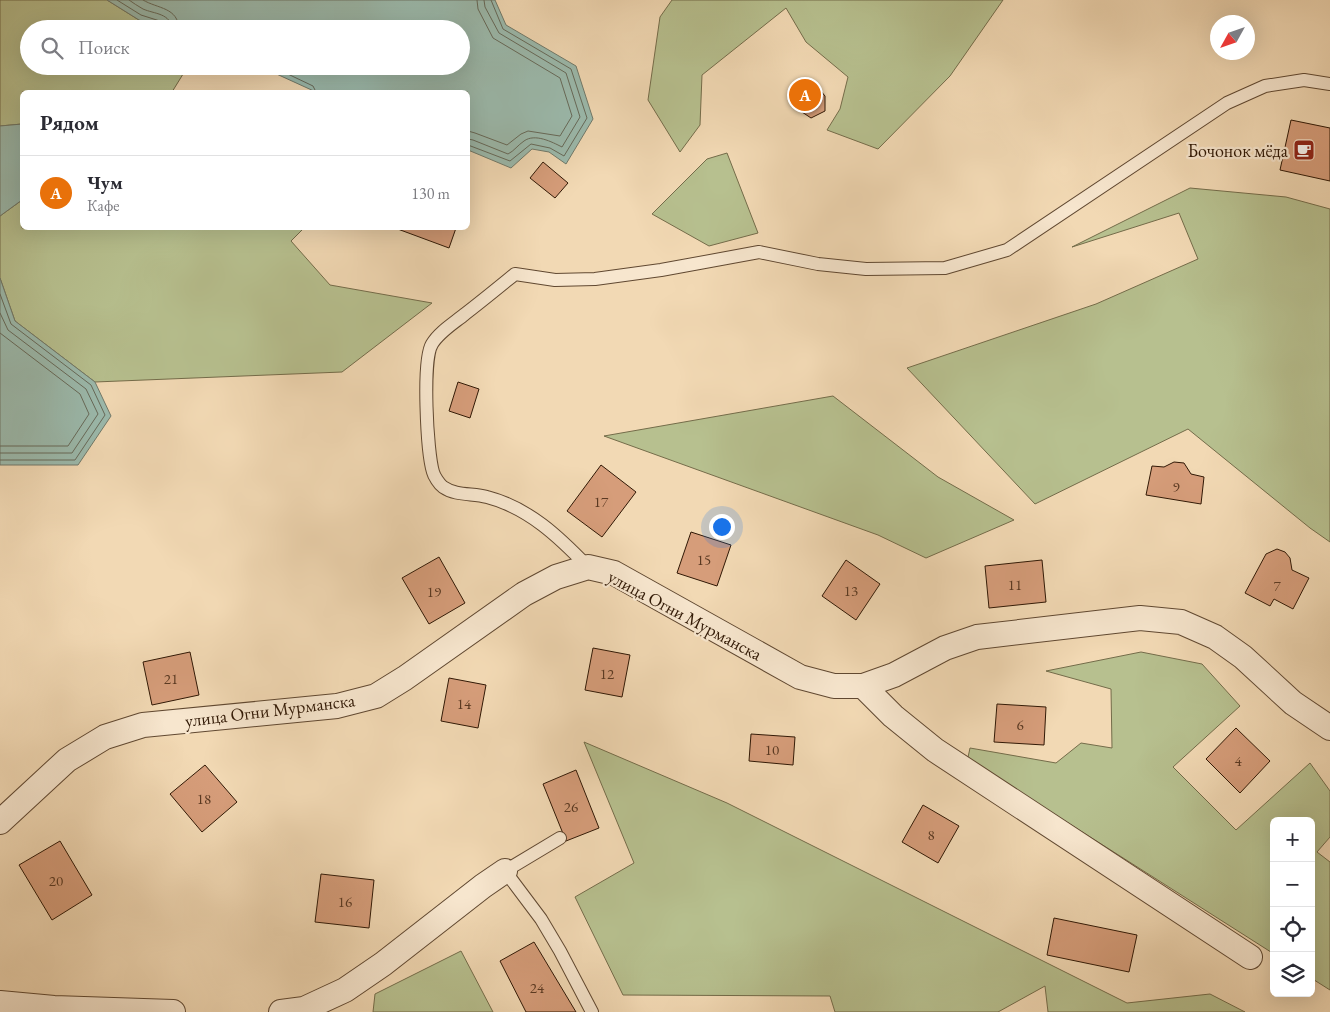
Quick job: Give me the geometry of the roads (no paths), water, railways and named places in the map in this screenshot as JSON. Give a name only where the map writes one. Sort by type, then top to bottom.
[{"type":"street","name":"улица Огни Мурманска","points":[[0,822],[68,760],[105,737],[143,724],[337,706],[376,696],[405,678],[524,594],[556,577],[588,567],[614,573],[800,677],[834,686],[863,686],[894,675],[945,648],[977,637],[1140,618],[1182,622],[1215,637],[1243,657],[1293,703],[1330,728]]},
{"type":"street","points":[[863,686],[893,716],[935,750],[1250,957]]},
{"type":"street","points":[[281,1012],[304,1009],[346,990],[505,871]]},
{"type":"street","points":[[0,1003],[54,1008],[173,1012]]},
{"type":"lane","points":[[588,567],[560,538],[532,517],[509,504],[494,499],[458,493],[443,487],[433,474],[428,448],[426,364],[431,345],[443,331],[515,274],[556,280],[595,279],[661,270],[759,252],[818,264],[866,269],[945,268],[1007,250],[1227,102],[1265,86],[1304,80],[1330,84]]},
{"type":"lane","points":[[560,838],[505,871],[540,919],[560,951],[592,1012]]},
{"type":"water","points":[[107,0],[495,0],[506,25],[576,66],[593,119],[566,164],[549,152],[532,149],[511,168],[470,151],[470,90],[312,90],[279,75],[470,75],[470,20],[139,20]]},
{"type":"water","points":[[20,124],[20,201],[0,216],[0,126]]},
{"type":"water","points":[[0,278],[15,321],[95,382],[111,416],[78,465],[0,465]]},
{"type":"place","name":"Чум","points":[[805,95]]},
{"type":"place","name":"Бочонок мёда","points":[[1304,150]]}]
